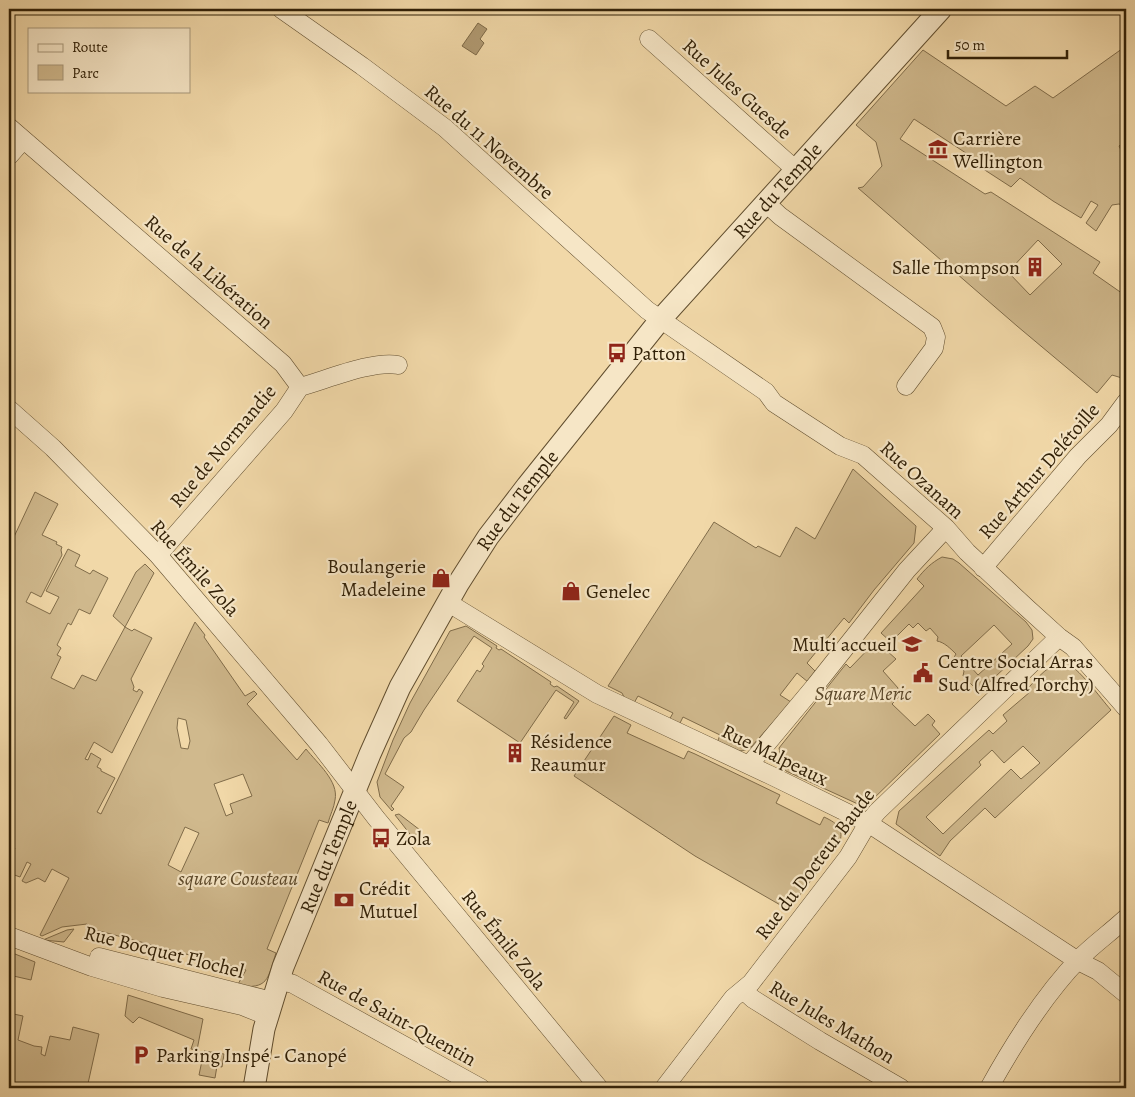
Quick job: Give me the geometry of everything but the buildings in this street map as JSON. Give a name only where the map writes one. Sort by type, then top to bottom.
[{"type":"street","name":"Rue du 11 Novembre","points":[[281,9],[445,128],[660,320]]},
{"type":"street","name":"Rue du Temple","points":[[254,1088],[270,1008],[286,982],[355,791],[400,686],[447,602],[488,537],[660,320],[796,170],[933,11]]},
{"type":"street","name":"Rue Jules Guesde","points":[[649,39],[796,170]]},
{"type":"street","name":"Rue de la Libération","points":[[9,127],[283,364],[300,387]]},
{"type":"street","points":[[9,156],[23,140]]},
{"type":"street","points":[[766,203],[780,216],[932,327],[936,337],[934,348],[906,386]]},
{"type":"street","name":"Rue Ozanam","points":[[660,320],[766,392],[774,403],[840,446],[863,455],[946,528],[983,568],[1060,637],[1073,646],[1126,708]]},
{"type":"street","points":[[300,387],[374,365],[389,363],[398,365]]},
{"type":"street","name":"Rue de Normandie","points":[[158,555],[284,411],[300,387]]},
{"type":"street","name":"Rue Arthur Delétoille","points":[[983,568],[1078,456],[1109,425],[1126,402]]},
{"type":"street","name":"Rue Émile Zola","points":[[9,409],[53,448],[158,555],[337,766],[376,818],[599,1088]]},
{"type":"street","points":[[749,765],[907,570],[946,528]]},
{"type":"street","name":"Rue Malpeaux","points":[[447,602],[597,694],[868,823],[1078,961],[1098,971],[1126,994]]},
{"type":"street","name":"Rue du Docteur Baude","points":[[664,1088],[732,998],[751,983],[848,857],[868,823],[877,812],[1060,637]]},
{"type":"street","points":[[989,1088],[1012,1048],[1046,1000],[1078,961],[1126,918]]},
{"type":"street","name":"Rue Bocquet Flochel","points":[[9,936],[92,966],[163,988],[242,1006],[270,1008]]},
{"type":"street","name":"Rue Bocquet Flochel","points":[[44,948],[64,948],[233,991],[270,1008]]},
{"type":"street","name":"Rue de Saint-Quentin","points":[[286,982],[481,1088]]},
{"type":"street","name":"Rue Jules Mathon","points":[[743,990],[812,1036],[901,1088]]},
{"type":"street","points":[[206,997],[233,991]]},
{"type":"green space","points":[[1126,46],[1126,140],[1119,146],[1126,160],[1126,206],[1112,205],[1096,231],[1086,223],[1098,205],[1091,201],[1081,218],[1020,178],[1011,187],[974,163],[975,159],[914,119],[900,139],[985,194],[991,192],[1100,262],[1093,273],[1126,296],[1126,374],[1122,378],[1112,375],[1097,393],[858,188],[863,187],[882,166],[876,142],[856,125],[923,50],[1006,106],[1035,86],[1053,98]],"holes":[[[1038,240],[1062,264],[1030,295],[1008,272]]]},
{"type":"green space","points":[[853,469],[916,526],[914,543],[849,623],[844,618],[807,663],[816,672],[808,682],[797,673],[780,695],[791,702],[751,747],[738,751],[726,747],[717,743],[720,735],[683,717],[679,725],[669,720],[673,713],[638,696],[634,703],[625,699],[622,693],[608,686],[714,522],[756,548],[758,546],[780,557],[796,527],[815,539]]},
{"type":"green space","name":"square Cousteau","points":[[35,492],[58,504],[42,535],[57,542],[56,544],[62,547],[62,555],[41,597],[31,592],[26,602],[50,614],[59,597],[46,591],[68,549],[80,555],[75,566],[90,574],[93,570],[108,578],[90,614],[79,609],[71,625],[68,623],[57,645],[61,648],[57,655],[61,657],[51,678],[74,689],[82,675],[96,681],[125,627],[132,631],[134,629],[152,638],[131,679],[134,687],[133,690],[137,692],[139,689],[143,692],[112,753],[94,742],[85,759],[88,760],[91,753],[101,759],[97,767],[115,778],[97,812],[101,814],[195,622],[245,696],[254,691],[257,694],[247,704],[297,760],[306,749],[321,766],[334,786],[335,800],[328,823],[319,820],[267,949],[276,953],[268,976],[261,984],[247,987],[237,986],[246,970],[92,929],[87,924],[62,927],[42,936],[40,935],[69,878],[52,869],[45,882],[38,878],[26,883],[22,881],[31,864],[27,862],[20,877],[9,873],[9,861],[15,848],[9,845],[9,538],[13,539]],"holes":[[[178,718],[186,720],[190,741],[188,749],[181,748],[177,728]],[[243,774],[252,796],[230,804],[233,813],[226,816],[214,784]],[[185,827],[199,833],[181,872],[168,865]]]},
{"type":"green space","points":[[942,557],[953,559],[959,563],[1026,622],[1032,630],[1033,639],[1028,646],[979,692],[963,676],[964,671],[953,659],[956,654],[945,644],[937,641],[938,637],[930,628],[926,631],[918,623],[913,628],[909,624],[891,642],[881,633],[924,586],[917,579],[928,566]],"holes":[[[994,625],[1012,644],[978,675],[961,656]]]},
{"type":"green space","points":[[145,564],[154,573],[125,627],[113,616],[136,572]]},
{"type":"green space","points":[[466,626],[497,646],[496,648],[499,650],[501,649],[551,682],[550,684],[554,687],[557,686],[579,701],[566,719],[564,718],[574,702],[556,690],[520,743],[457,701],[477,670],[480,672],[484,666],[482,664],[492,648],[474,636],[411,732],[404,738],[385,774],[404,787],[391,806],[394,809],[392,811],[380,797],[377,782],[393,740],[410,703],[450,631]]},
{"type":"green space","name":"Square Meric","points":[[876,641],[896,659],[883,671],[898,688],[898,698],[892,704],[915,726],[928,714],[935,721],[932,725],[940,734],[870,802],[860,805],[786,771],[783,767],[779,748],[846,664],[850,668]]},
{"type":"green space","points":[[1064,662],[1076,670],[1111,710],[995,818],[985,808],[950,841],[940,856],[896,824],[899,811],[989,730],[993,734],[1007,721],[1003,715],[1030,692],[1028,688],[1040,675],[1058,663]],"holes":[[[1023,746],[1040,763],[1021,779],[1011,769],[943,834],[926,817],[981,765],[979,762],[992,750],[1004,763]]]},
{"type":"green space","points":[[614,716],[631,725],[627,733],[684,759],[688,751],[695,754],[780,795],[776,803],[820,825],[824,817],[838,826],[841,832],[840,841],[789,910],[695,856],[574,776]]},
{"type":"green space","points":[[399,814],[420,830],[413,838],[395,815]]},
{"type":"green space","points":[[74,929],[64,942],[43,940],[67,930]]},
{"type":"green space","points":[[10,952],[35,962],[31,980],[9,975]]},
{"type":"green space","points":[[128,995],[203,1019],[197,1050],[191,1049],[194,1040],[139,1017],[133,1023],[125,1016]]},
{"type":"green space","points":[[9,1013],[23,1016],[18,1040],[42,1047],[41,1054],[45,1056],[50,1036],[70,1040],[73,1027],[99,1034],[87,1088],[9,1088]]},
{"type":"green space","points":[[204,1051],[224,1054],[222,1067],[217,1066],[215,1078],[199,1075]]},
{"type":"shaded area","points":[[478,23],[487,29],[480,39],[484,43],[476,55],[462,46]]},
{"type":"place","name":"Carrière Wellington","points":[[938,149]]},
{"type":"place","name":"Salle Thompson","points":[[1035,267]]},
{"type":"place","name":"Patton","points":[[617,353]]},
{"type":"place","name":"Boulangerie Madeleine","points":[[441,578]]},
{"type":"place","name":"Genelec","points":[[571,591]]},
{"type":"place","name":"Multi accueil","points":[[912,644]]},
{"type":"place","name":"Centre Social Arras Sud (Alfred Torchy)","points":[[923,673]]},
{"type":"place","name":"Résidence Reaumur","points":[[515,753]]},
{"type":"place","name":"Zola","points":[[381,838]]},
{"type":"place","name":"Crédit Mutuel","points":[[344,900]]},
{"type":"place","name":"Parking Inspé - Canopé","points":[[141,1055]]}]
